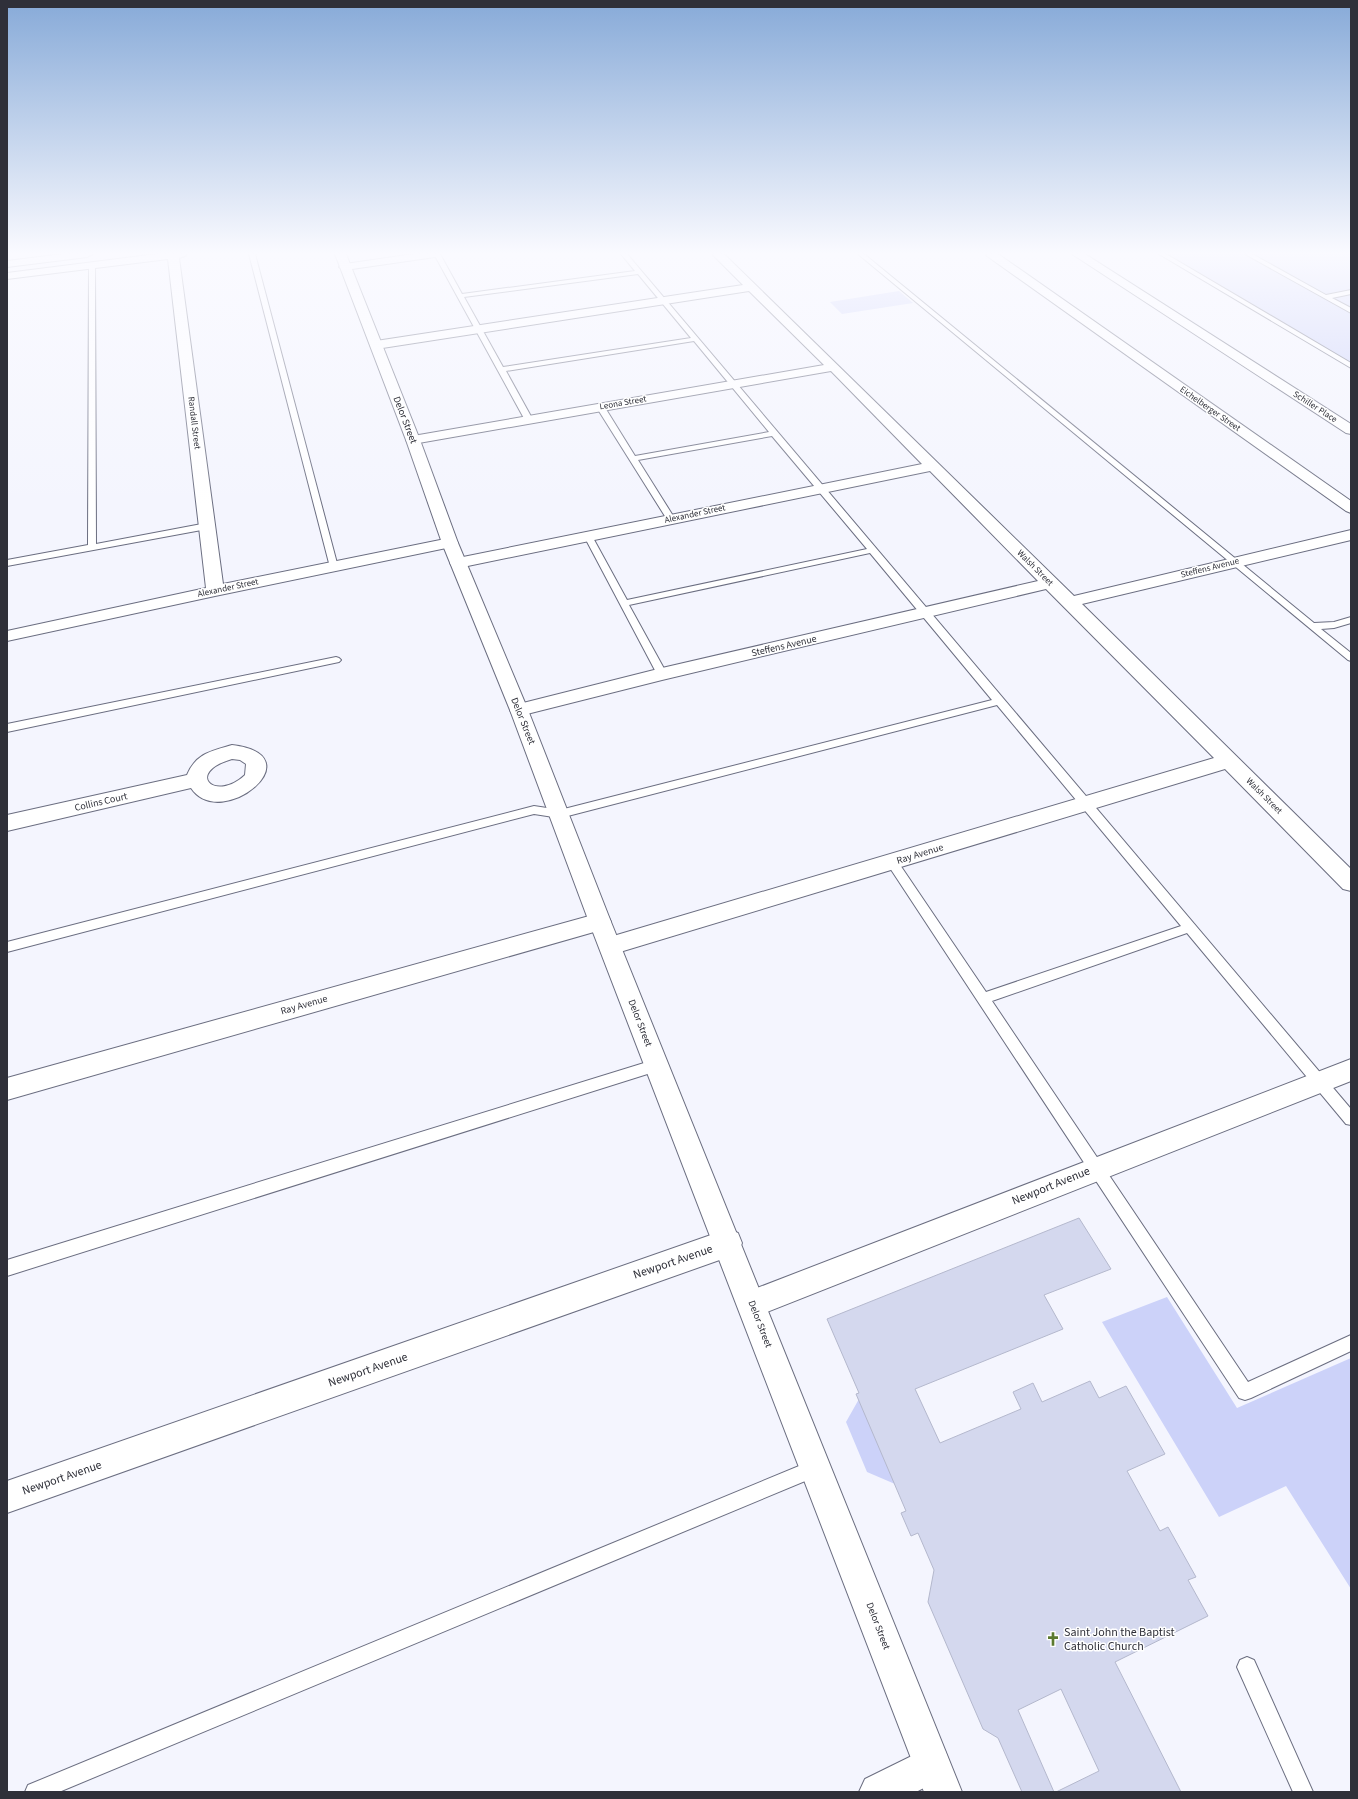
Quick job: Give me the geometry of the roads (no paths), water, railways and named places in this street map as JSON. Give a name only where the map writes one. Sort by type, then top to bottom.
[{"type":"street","name":"Randall Street","points":[[186,338],[215,591]]},
{"type":"street","name":"Delor Street","points":[[374,338],[413,440],[450,543],[519,710],[600,922],[938,1778]]},
{"type":"street","points":[[376,344],[418,338]]},
{"type":"street","name":"Walsh Street","points":[[804,338],[1351,883]]},
{"type":"street","name":"Eichelberger Street","points":[[1110,338],[1351,508]]},
{"type":"street","name":"Schiller Place","points":[[1208,338],[1351,430]]},
{"type":"street","name":"Leona Street","points":[[413,440],[834,367]]},
{"type":"street","name":"Alexander Street","points":[[458,563],[932,466]]},
{"type":"street","name":"Steffens Avenue","points":[[1070,602],[1351,535]]},
{"type":"street","name":"Alexander Street","points":[[7,636],[215,591],[450,543]]},
{"type":"street","name":"Steffens Avenue","points":[[519,710],[662,674],[1051,583]]},
{"type":"street","name":"Ray Avenue","points":[[610,946],[1229,761]]},
{"type":"street","name":"Collins Court","points":[[7,823],[196,780]]},
{"type":"street","name":"Ray Avenue","points":[[7,1089],[600,922]]},
{"type":"street","name":"Newport Avenue","points":[[752,1304],[1095,1168],[1351,1070]]},
{"type":"street","name":"Newport Avenue","points":[[7,1497],[728,1243]]},
{"type":"street","points":[[878,1792],[938,1778]]},
{"type":"lane","points":[[92,338],[92,547]]},
{"type":"lane","points":[[274,338],[334,567]]},
{"type":"lane","points":[[484,338],[529,420]]},
{"type":"lane","points":[[962,338],[1351,658]]},
{"type":"lane","points":[[1304,338],[1351,366]]},
{"type":"lane","points":[[501,370],[696,339],[1351,1119]]},
{"type":"lane","points":[[601,408],[671,519]]},
{"type":"lane","points":[[633,459],[775,433]]},
{"type":"lane","points":[[7,563],[207,526]]},
{"type":"lane","points":[[588,536],[662,674]]},
{"type":"lane","points":[[624,603],[873,550]]},
{"type":"lane","points":[[1312,626],[1334,625],[1351,620]]},
{"type":"lane","points":[[7,728],[336,660]]},
{"type":"lane","points":[[7,947],[534,810],[560,814],[1000,701]]},
{"type":"lane","points":[[892,862],[1245,1392],[1351,1343]]},
{"type":"lane","points":[[983,999],[1190,927]]},
{"type":"lane","points":[[7,1268],[657,1065]]},
{"type":"lane","points":[[35,1792],[816,1468]]},
{"type":"lane","points":[[1247,1668],[1302,1792]]},
{"type":"place","name":"Saint John the Baptist Catholic Church","points":[[1053,1639]]}]
